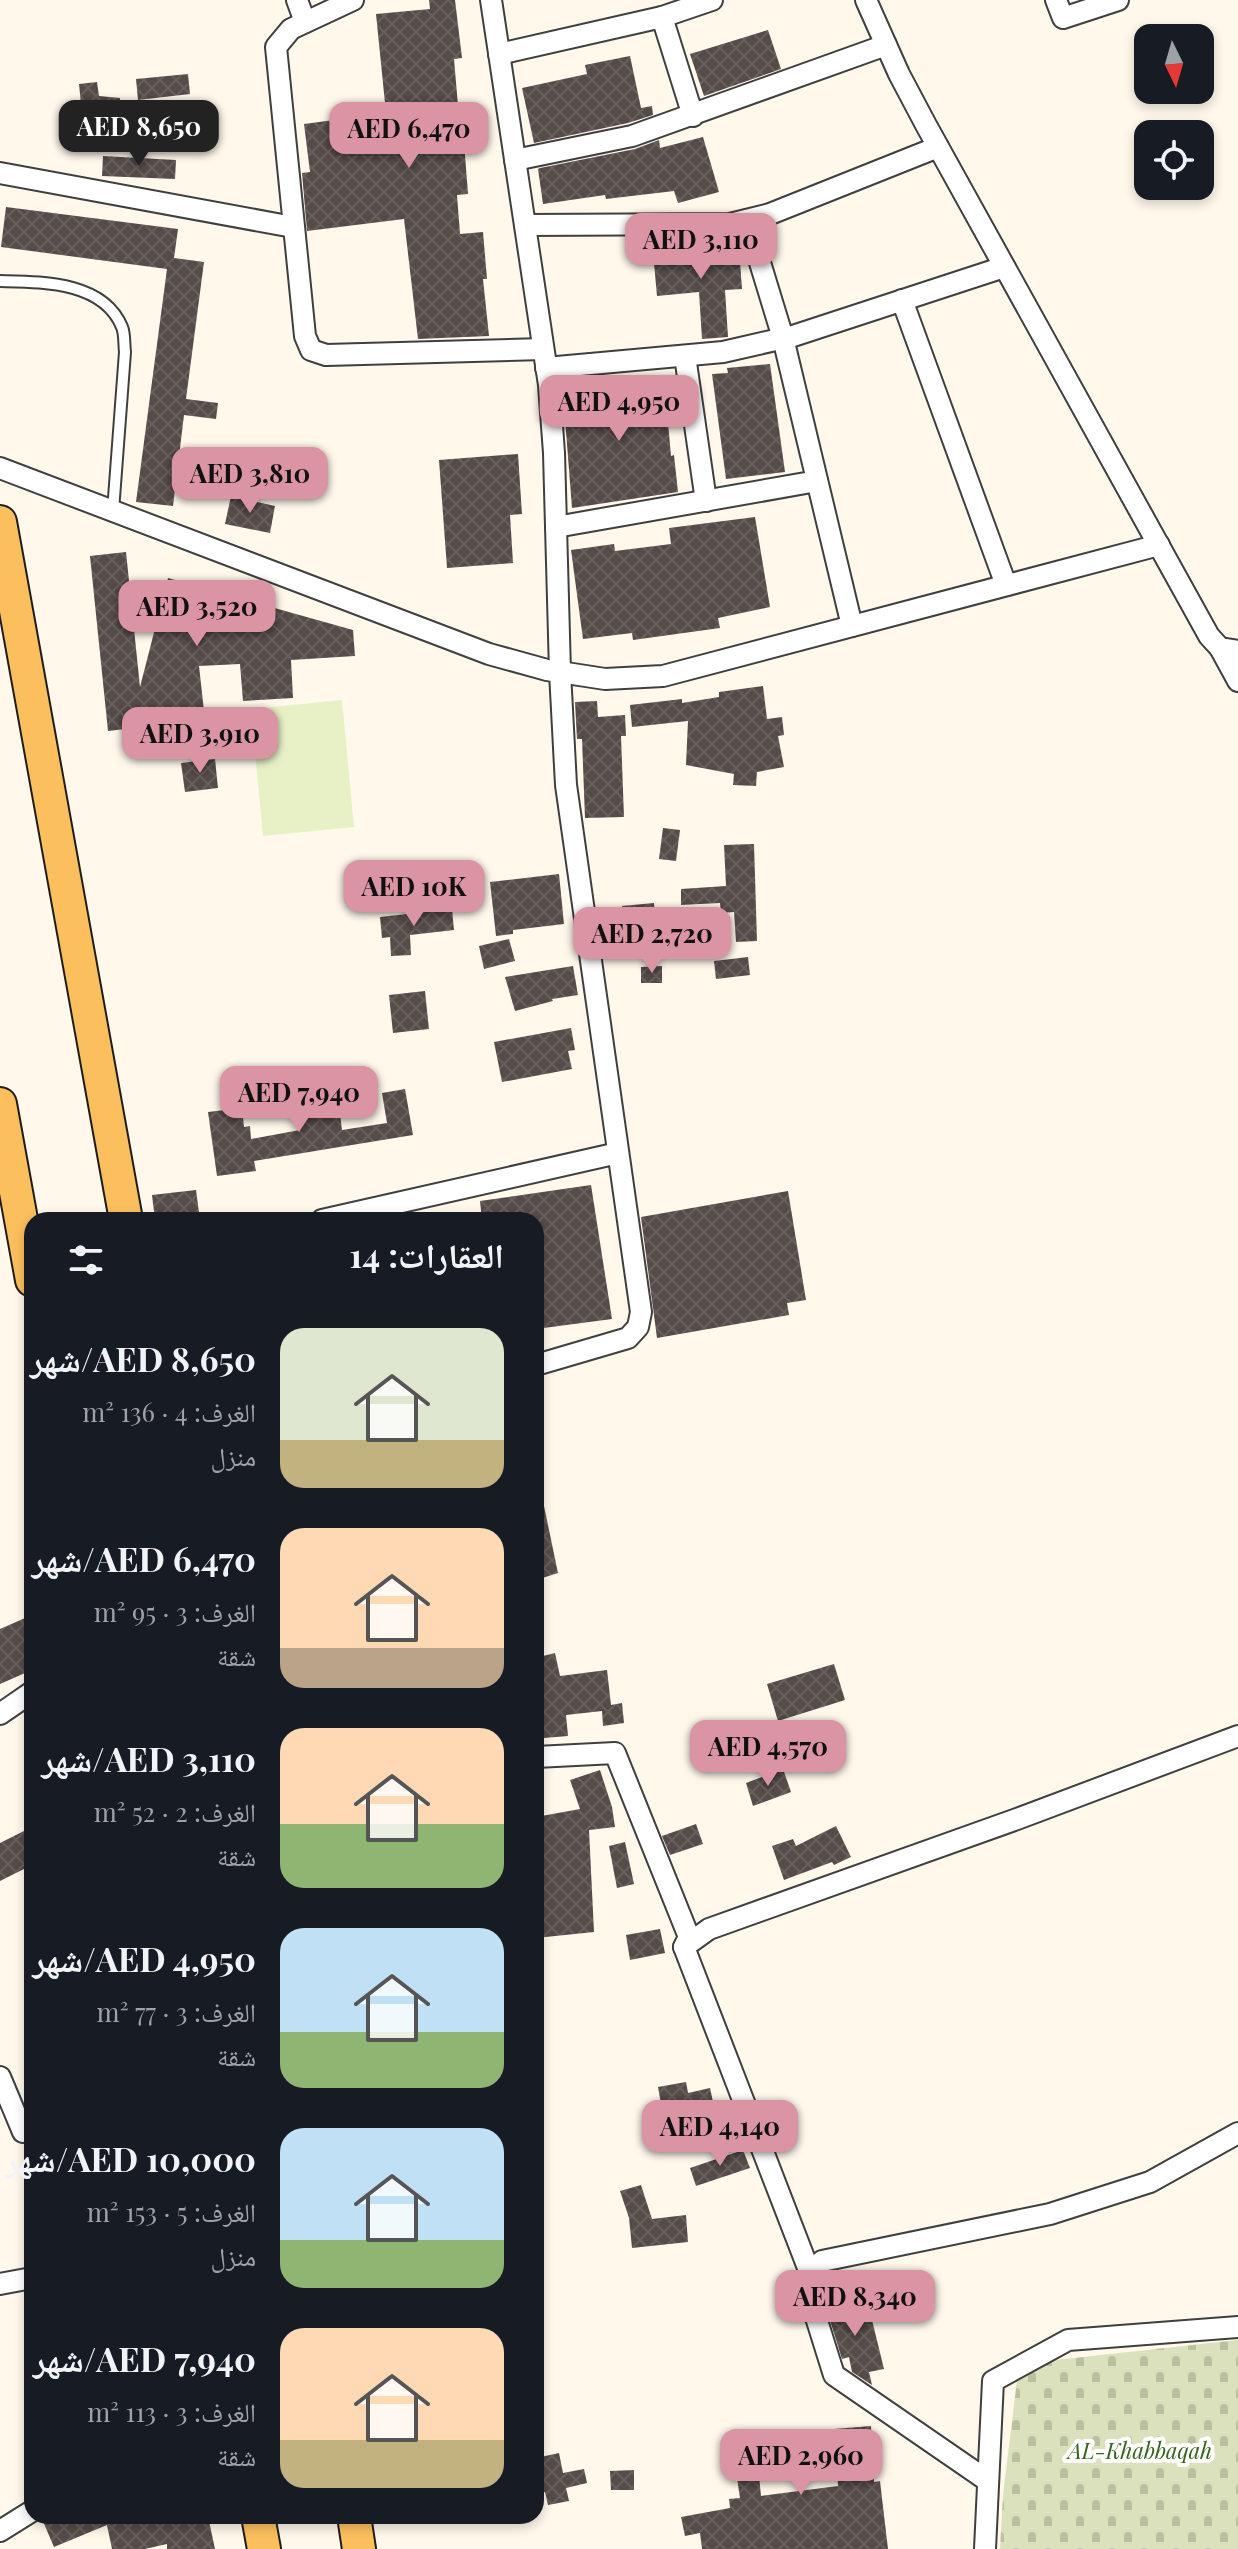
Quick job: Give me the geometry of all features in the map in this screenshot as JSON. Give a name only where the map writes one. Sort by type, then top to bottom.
[{"type":"main road","points":[[0,522],[125,1212]]},
{"type":"main road","points":[[0,1104],[24,1236]]},
{"type":"main road","points":[[259,2524],[264,2549]]},
{"type":"main road","points":[[355,2524],[359,2549]]},
{"type":"street","points":[[297,0],[305,22]]},
{"type":"street","points":[[353,0],[291,29],[276,47],[305,336],[311,350],[326,355],[545,359],[685,356],[723,352],[783,338],[1004,267]]},
{"type":"street","points":[[491,0],[545,359],[554,453],[566,785],[641,1312],[638,1327],[628,1338],[544,1363]]},
{"type":"street","points":[[499,54],[662,17],[712,0]]},
{"type":"street","points":[[866,0],[938,147],[1209,636],[1229,649],[1238,681]]},
{"type":"street","points":[[1056,0],[1063,18],[1118,0]]},
{"type":"street","points":[[662,17],[693,116]]},
{"type":"street","points":[[515,160],[632,136],[886,45]]},
{"type":"street","points":[[525,225],[730,224],[770,214],[938,147]]},
{"type":"street","points":[[0,173],[293,227]]},
{"type":"street","points":[[747,220],[783,338],[852,626]]},
{"type":"street","points":[[902,300],[1006,585]]},
{"type":"street","points":[[685,356],[706,501]]},
{"type":"street","points":[[0,468],[489,654],[560,672],[605,679],[663,676],[1159,545]]},
{"type":"street","points":[[556,527],[817,481]]},
{"type":"street","points":[[357,1212],[618,1153]]},
{"type":"street","points":[[0,1714],[24,1698]]},
{"type":"street","points":[[684,1947],[709,1929],[1002,1825],[1238,1736]]},
{"type":"street","points":[[544,1757],[615,1753],[689,1937],[684,1947],[810,2273]]},
{"type":"street","points":[[0,2077],[24,2131]]},
{"type":"street","points":[[988,2481],[834,2375],[804,2279],[822,2261],[1050,2214],[1150,2182],[1238,2133]]},
{"type":"street","points":[[0,2284],[24,2280]]},
{"type":"street","points":[[985,2549],[993,2381],[1068,2340],[1238,2327]]},
{"type":"street","points":[[0,2531],[24,2516]]},
{"type":"lane","points":[[0,281],[35,282],[82,290],[98,298],[122,328],[125,352],[113,511]]},
{"type":"green space","points":[[342,700],[354,827],[263,836],[251,709]]},
{"type":"green space","name":"AL-Khabbaqah","points":[[1238,2340],[1238,2549],[1000,2549],[1003,2495],[1019,2364]]},
{"type":"building","points":[[429,0],[455,0],[462,58],[454,59],[468,194],[457,195],[460,234],[483,232],[487,279],[483,279],[489,336],[418,339],[404,219],[307,231],[302,173],[310,172],[304,124],[386,113],[376,14],[430,9]]},
{"type":"building","points":[[768,30],[781,69],[704,96],[690,54]]},
{"type":"building","points":[[630,56],[641,108],[652,106],[653,115],[534,143],[522,88],[587,74],[585,65]]},
{"type":"building","points":[[188,74],[190,94],[138,100],[136,79]]},
{"type":"building","points":[[97,82],[99,96],[120,98],[119,120],[83,124],[79,84]]},
{"type":"building","points":[[703,137],[719,192],[678,203],[674,191],[606,199],[605,195],[543,204],[540,168],[635,149],[659,140],[660,148]]},
{"type":"building","points":[[103,156],[176,160],[175,179],[102,176]]},
{"type":"building","points":[[6,207],[178,229],[174,258],[204,262],[186,399],[218,403],[216,419],[184,415],[173,506],[136,502],[167,269],[1,247]]},
{"type":"building","points":[[714,242],[714,250],[739,248],[742,289],[725,290],[728,337],[702,339],[699,292],[657,296],[653,252]]},
{"type":"building","points":[[770,364],[785,472],[726,479],[712,374],[728,373],[727,368]]},
{"type":"building","points":[[638,377],[639,381],[664,378],[671,456],[674,455],[678,492],[572,508],[563,393],[615,388],[614,382]]},
{"type":"building","points":[[518,454],[522,514],[510,515],[513,563],[447,568],[439,460]]},
{"type":"building","points":[[231,496],[275,506],[270,533],[225,524]]},
{"type":"building","points":[[755,517],[770,607],[718,618],[720,628],[633,640],[632,633],[583,639],[571,550],[614,544],[615,551],[671,544],[669,528]]},
{"type":"building","points":[[126,552],[140,687],[168,578],[353,630],[355,656],[291,660],[293,698],[243,701],[240,664],[199,666],[205,720],[108,731],[90,556]]},
{"type":"building","points":[[763,686],[767,719],[782,717],[784,735],[778,736],[784,767],[757,772],[756,786],[733,785],[734,774],[686,765],[688,721],[632,727],[630,705],[682,699],[682,703],[719,697],[719,692]]},
{"type":"building","points":[[597,701],[598,717],[625,715],[626,736],[621,736],[624,817],[585,818],[582,739],[577,739],[575,702]]},
{"type":"building","points":[[215,759],[218,788],[185,792],[181,763]]},
{"type":"building","points":[[663,828],[680,830],[676,861],[659,859]]},
{"type":"building","points":[[754,844],[757,941],[736,942],[734,912],[721,913],[720,903],[681,905],[681,889],[726,886],[724,845]]},
{"type":"building","points":[[559,874],[564,924],[513,930],[513,934],[496,936],[490,882]]},
{"type":"building","points":[[654,903],[655,921],[624,924],[622,906]]},
{"type":"building","points":[[452,909],[454,930],[410,935],[411,955],[391,956],[390,937],[382,938],[380,917]]},
{"type":"building","points":[[509,939],[515,961],[484,969],[479,946]]},
{"type":"building","points":[[748,957],[750,975],[716,979],[714,961]]},
{"type":"building","points":[[573,966],[578,995],[552,999],[515,1011],[505,977]]},
{"type":"building","points":[[662,966],[662,983],[641,983],[641,967]]},
{"type":"building","points":[[425,991],[429,1029],[393,1033],[389,995]]},
{"type":"building","points":[[571,1028],[575,1050],[568,1051],[572,1069],[502,1082],[494,1042]]},
{"type":"building","points":[[405,1089],[413,1135],[254,1161],[256,1171],[217,1176],[208,1112],[242,1108],[244,1127],[250,1126],[251,1139],[300,1130],[294,1104],[316,1099],[321,1117],[340,1114],[342,1130],[387,1123],[382,1093]]},
{"type":"building","points":[[591,1185],[612,1319],[544,1328],[544,1212],[481,1212],[480,1201]]},
{"type":"building","points":[[196,1190],[199,1212],[154,1212],[152,1195]]},
{"type":"building","points":[[788,1191],[806,1300],[787,1303],[789,1315],[657,1338],[641,1217]]},
{"type":"building","points":[[544,1506],[558,1573],[544,1577]]},
{"type":"building","points":[[24,1618],[24,1674],[0,1684],[0,1629]]},
{"type":"building","points":[[555,1653],[560,1676],[607,1670],[611,1705],[622,1703],[624,1723],[603,1726],[602,1711],[566,1715],[568,1736],[544,1738],[544,1656]]},
{"type":"building","points":[[834,1664],[845,1700],[778,1721],[767,1684]]},
{"type":"building","points":[[783,1769],[791,1792],[753,1806],[746,1783]]},
{"type":"building","points":[[600,1770],[615,1827],[589,1830],[594,1932],[544,1937],[544,1816],[580,1809],[570,1780]]},
{"type":"building","points":[[696,1824],[703,1844],[670,1855],[662,1836]]},
{"type":"building","points":[[836,1826],[851,1857],[784,1880],[772,1846],[793,1839],[796,1846]]},
{"type":"building","points":[[24,1831],[24,1869],[0,1881],[0,1843]]},
{"type":"building","points":[[625,1842],[634,1884],[617,1888],[609,1846]]},
{"type":"building","points":[[660,1929],[665,1953],[630,1960],[626,1935]]},
{"type":"building","points":[[686,2082],[688,2093],[710,2088],[715,2111],[699,2115],[698,2109],[663,2115],[658,2087]]},
{"type":"building","points":[[743,2150],[750,2168],[696,2186],[690,2168]]},
{"type":"building","points":[[641,2185],[652,2219],[686,2215],[688,2242],[632,2248],[629,2218],[620,2191]]},
{"type":"building","points":[[849,2296],[855,2320],[871,2316],[884,2369],[869,2372],[872,2385],[852,2372],[849,2357],[842,2359],[824,2301]]},
{"type":"building","points":[[871,2426],[874,2482],[880,2481],[888,2549],[702,2549],[700,2533],[685,2536],[681,2517],[730,2508],[729,2499],[740,2498],[737,2478],[741,2478],[736,2448],[835,2432],[834,2429]],"holes":[[[836,2453],[838,2486],[761,2496],[758,2466]]]},
{"type":"building","points":[[559,2453],[563,2473],[584,2469],[587,2483],[566,2488],[569,2501],[548,2505],[544,2492],[544,2456]]},
{"type":"building","points":[[634,2470],[634,2490],[611,2490],[610,2471]]},
{"type":"building","points":[[44,2524],[210,2524],[215,2549],[167,2549],[167,2544],[145,2549],[112,2549],[107,2525],[54,2547]]}]
